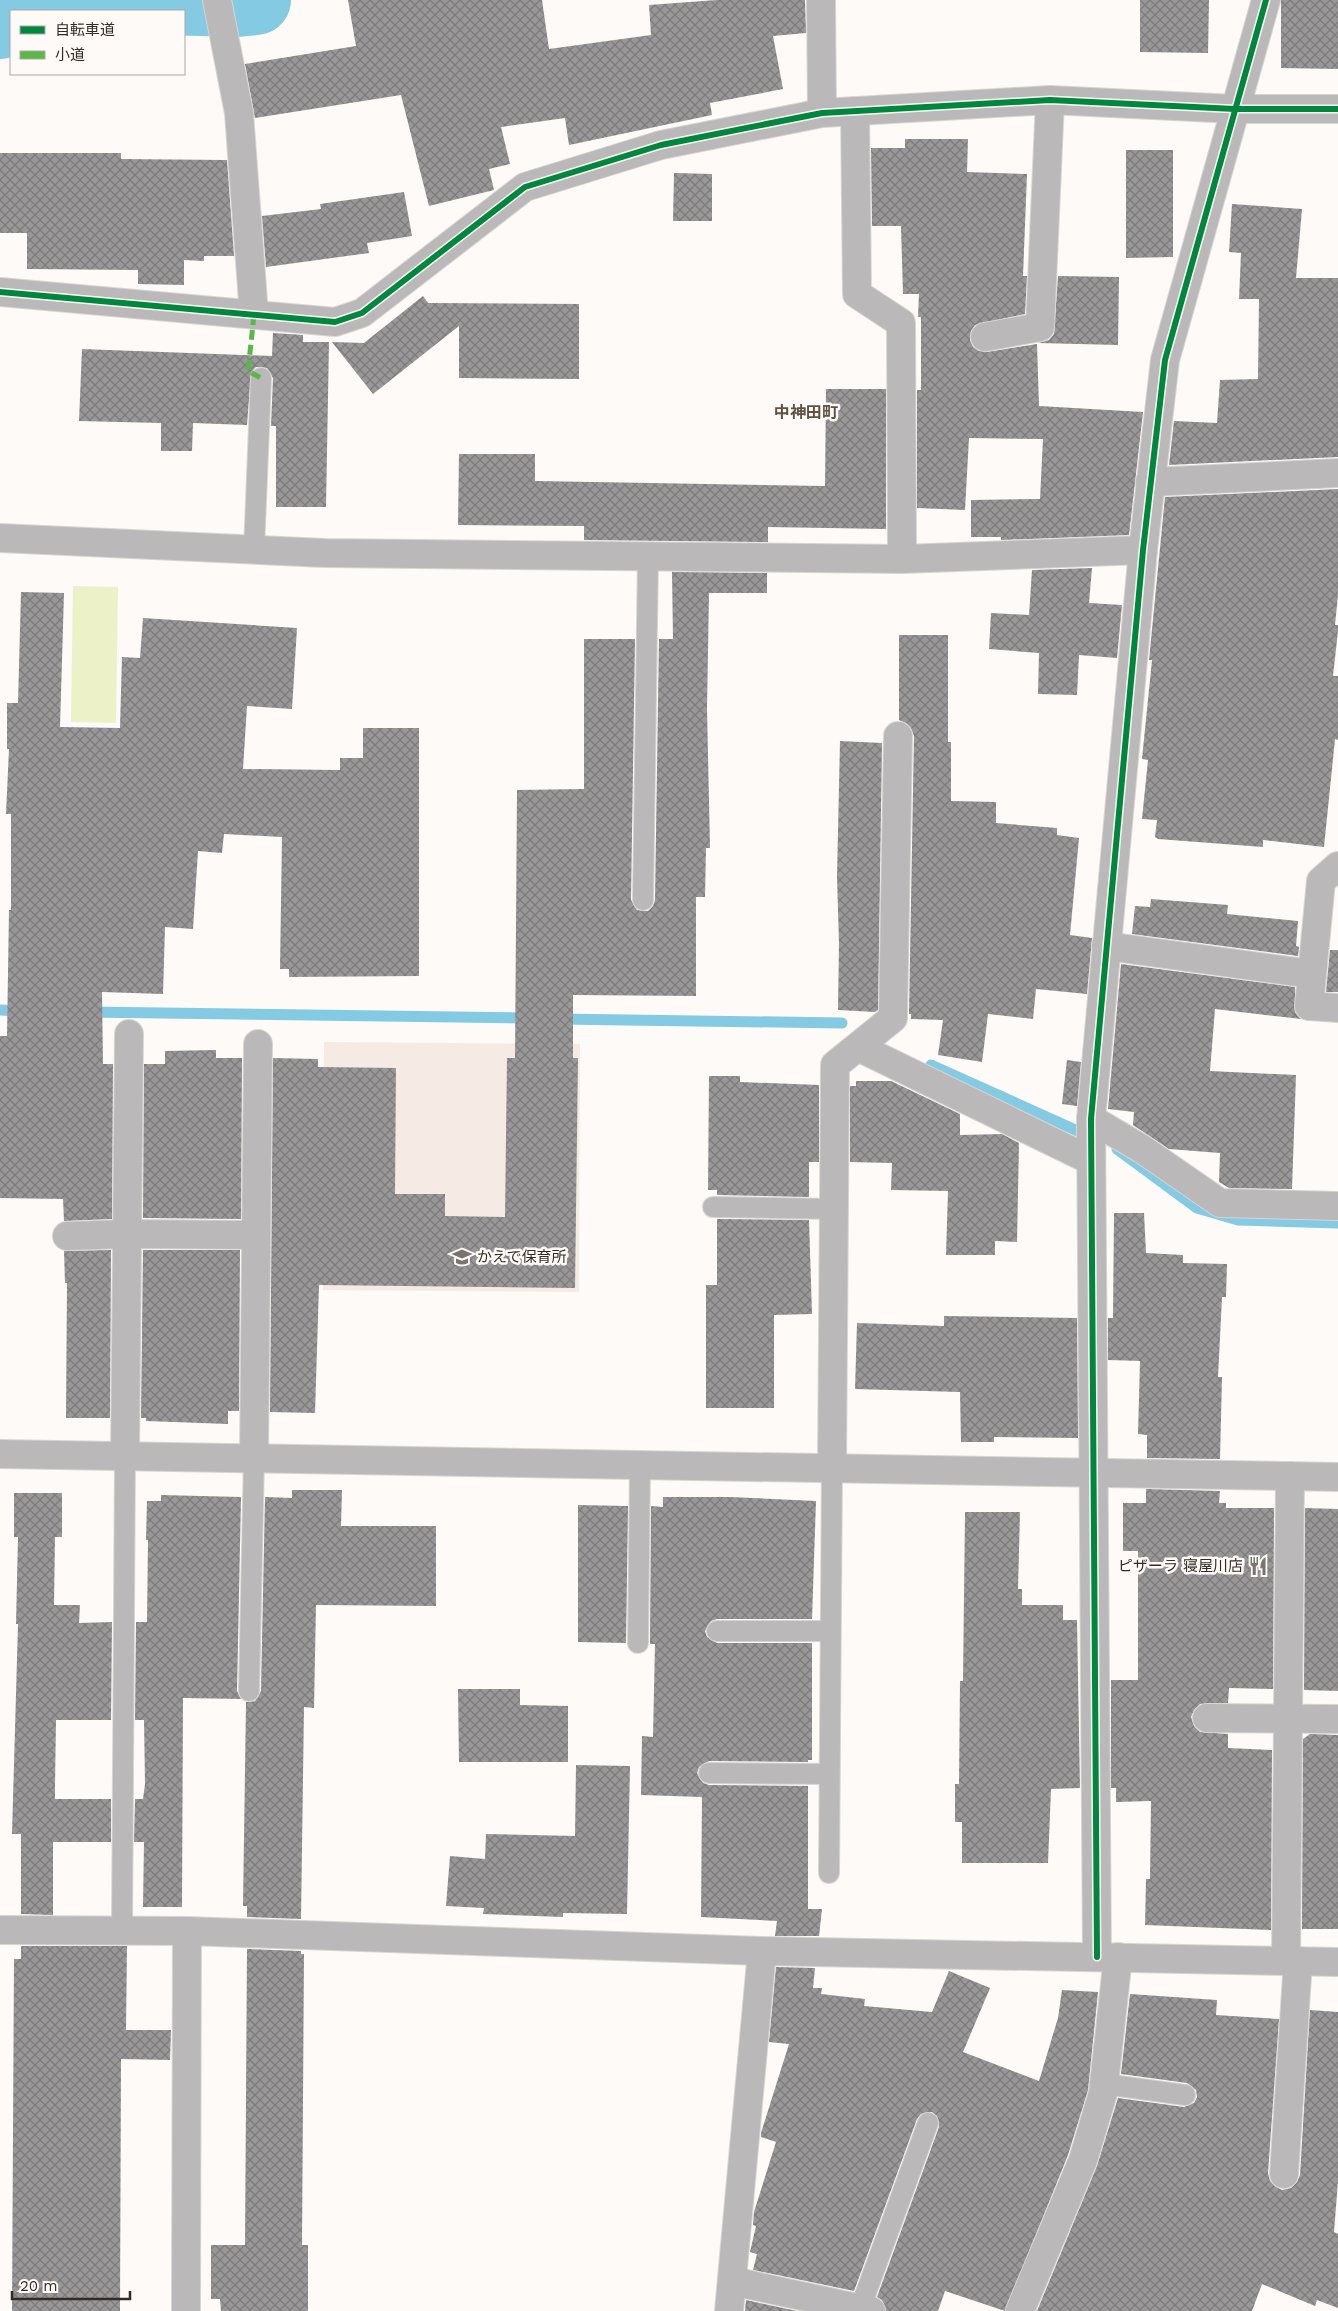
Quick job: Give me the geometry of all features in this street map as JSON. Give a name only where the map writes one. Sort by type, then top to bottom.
[{"type":"street","points":[[217,0],[239,113],[254,315]]},
{"type":"street","points":[[822,0],[822,113]]},
{"type":"street","points":[[1020,2311],[1083,2160],[1104,2084],[1108,1957],[1094,1472],[1090,1141],[1106,946],[1150,482],[1165,360],[1266,0]]},
{"type":"street","points":[[0,292],[334,322],[362,313],[525,187],[661,145],[822,113],[1050,100],[1235,109],[1338,110]]},
{"type":"street","points":[[985,337],[1040,327],[1050,100]]},
{"type":"street","points":[[855,111],[857,294],[901,323],[902,559]]},
{"type":"street","points":[[1150,482],[1338,473]]},
{"type":"street","points":[[0,538],[254,550],[902,559],[1143,550]]},
{"type":"street","points":[[832,1468],[835,1065],[893,1018],[898,736]]},
{"type":"street","points":[[1338,866],[1322,881],[1309,1006],[1338,1008]]},
{"type":"street","points":[[1106,946],[1312,974]]},
{"type":"street","points":[[125,1455],[129,1034]]},
{"type":"street","points":[[254,1457],[258,1044]]},
{"type":"street","points":[[858,1047],[1090,1141],[1142,1149],[1220,1204],[1338,1206]]},
{"type":"street","points":[[67,1236],[127,1234],[256,1235]]},
{"type":"street","points":[[0,1454],[1338,1477]]},
{"type":"street","points":[[1284,2174],[1292,1961],[1288,1718],[1290,1476]]},
{"type":"street","points":[[1207,1718],[1338,1719]]},
{"type":"street","points":[[0,1930],[187,1931],[762,1951],[1338,1962]]},
{"type":"street","points":[[186,2311],[187,1931]]},
{"type":"street","points":[[729,2311],[762,1951]]},
{"type":"street","points":[[732,2281],[865,2310]]},
{"type":"lane","points":[[254,550],[261,378]]},
{"type":"lane","points":[[644,900],[648,556]]},
{"type":"lane","points":[[714,1207],[834,1209]]},
{"type":"lane","points":[[122,1931],[125,1455]]},
{"type":"lane","points":[[248,1691],[254,1457]]},
{"type":"lane","points":[[638,1643],[640,1464]]},
{"type":"lane","points":[[829,1873],[832,1468]]},
{"type":"lane","points":[[717,1631],[830,1631]]},
{"type":"lane","points":[[709,1774],[829,1774]]},
{"type":"lane","points":[[1104,2084],[1185,2095]]},
{"type":"lane","points":[[865,2310],[928,2123]]},
{"type":"shaded area","points":[[324,1042],[580,1044],[579,1292],[323,1290]]},
{"type":"green space","points":[[73,586],[118,587],[116,723],[71,722]]},
{"type":"building","points":[[348,0],[542,0],[549,49],[651,35],[649,5],[717,0],[805,0],[806,33],[773,36],[783,89],[710,103],[712,115],[569,145],[565,118],[501,127],[510,164],[489,169],[494,190],[429,206],[401,95],[255,118],[245,64],[356,46]]},
{"type":"building","points":[[1140,0],[1209,0],[1208,53],[1140,52]]},
{"type":"building","points":[[1281,0],[1338,0],[1338,69],[1281,68]]},
{"type":"building","points":[[905,139],[968,139],[967,172],[1027,174],[1023,276],[1027,276],[1025,314],[975,325],[971,331],[970,340],[973,347],[979,351],[987,352],[1037,344],[1039,406],[1143,412],[1129,535],[1001,540],[1001,537],[971,537],[971,500],[1040,499],[1043,439],[969,438],[965,510],[917,508],[917,390],[921,390],[921,317],[918,317],[919,294],[903,294],[901,226],[872,226],[871,148],[905,148]]},
{"type":"building","points":[[1126,150],[1173,150],[1173,257],[1126,258]]},
{"type":"building","points":[[0,153],[121,153],[121,159],[227,160],[234,256],[204,256],[204,261],[184,260],[184,285],[138,284],[138,270],[27,269],[27,233],[0,233]]},
{"type":"building","points":[[674,173],[712,174],[712,221],[673,221]]},
{"type":"building","points":[[404,192],[412,236],[367,243],[369,253],[266,267],[262,216],[321,209],[320,204]]},
{"type":"building","points":[[1232,204],[1302,209],[1296,278],[1338,278],[1338,457],[1169,465],[1174,421],[1217,423],[1220,380],[1258,379],[1259,299],[1239,299],[1241,253],[1229,252]]},
{"type":"building","points":[[1058,276],[1119,277],[1118,345],[1038,343],[1049,340],[1054,334]]},
{"type":"building","points":[[423,296],[428,303],[579,304],[579,379],[459,378],[459,326],[373,394],[332,342],[364,343]]},
{"type":"building","points":[[273,333],[303,335],[303,342],[329,342],[326,507],[276,507],[276,426],[271,426],[273,378],[267,368],[256,367],[251,372],[247,425],[193,423],[192,451],[161,451],[161,423],[79,421],[82,349],[272,356]]},
{"type":"building","points":[[826,389],[886,389],[886,529],[768,527],[768,542],[584,540],[584,526],[458,525],[459,454],[535,454],[535,481],[825,486]]},
{"type":"building","points":[[1338,489],[1338,595],[1335,625],[1338,625],[1338,631],[1333,676],[1338,676],[1338,740],[1335,739],[1324,847],[1263,840],[1263,847],[1158,839],[1155,837],[1157,820],[1142,819],[1148,760],[1142,759],[1152,660],[1149,660],[1165,497]]},
{"type":"building","points":[[1092,568],[1089,603],[1122,605],[1117,658],[1079,655],[1077,695],[1038,694],[1039,653],[989,649],[991,613],[1029,615],[1032,570]]},
{"type":"building","points":[[672,572],[767,573],[767,593],[709,593],[707,708],[710,848],[706,848],[705,897],[696,897],[696,996],[573,995],[573,1058],[578,1058],[575,1288],[319,1285],[315,1413],[270,1412],[273,1058],[318,1059],[318,1067],[396,1068],[395,1194],[445,1194],[445,1216],[505,1217],[507,1058],[515,1058],[517,790],[584,789],[584,639],[635,639],[631,900],[637,910],[648,911],[653,906],[655,900],[659,639],[673,639]]},
{"type":"building","points":[[21,592],[64,593],[60,727],[120,728],[122,657],[140,658],[143,618],[297,628],[292,709],[247,706],[243,769],[340,770],[340,758],[363,758],[363,728],[419,728],[419,976],[289,977],[289,969],[280,969],[282,837],[224,834],[222,853],[198,851],[193,929],[165,927],[163,994],[102,992],[103,1064],[113,1064],[112,1219],[64,1221],[63,1199],[0,1198],[0,1036],[7,1036],[9,910],[11,910],[11,814],[6,814],[9,749],[7,749],[7,703],[18,703]]},
{"type":"building","points":[[899,635],[948,635],[948,742],[951,742],[951,801],[996,802],[996,823],[1057,828],[1057,835],[1079,838],[1070,935],[1092,938],[1087,994],[1036,989],[1033,1019],[988,1014],[982,1062],[938,1055],[943,1020],[911,1019],[911,1014],[909,1014],[914,736],[911,728],[899,720]]},
{"type":"building","points":[[840,741],[882,743],[878,1010],[875,1012],[838,1010],[839,943],[837,877]]},
{"type":"building","points":[[1151,899],[1228,905],[1227,914],[1298,921],[1296,946],[1299,947],[1298,956],[1132,934],[1135,906],[1150,907]]},
{"type":"building","points":[[1330,950],[1338,950],[1338,992],[1326,992]]},
{"type":"building","points":[[1121,964],[1295,987],[1295,1012],[1301,1019],[1215,1009],[1210,1071],[1296,1075],[1292,1189],[1229,1188],[1219,1182],[1220,1153],[1169,1149],[1133,1125],[1134,1112],[1108,1109]]},
{"type":"building","points":[[216,1050],[216,1058],[242,1058],[241,1219],[143,1218],[144,1064],[165,1064],[165,1051]]},
{"type":"building","points":[[1067,1060],[1081,1062],[1077,1106],[1062,1104]]},
{"type":"building","points":[[709,1076],[740,1076],[740,1082],[819,1085],[819,1162],[809,1162],[809,1197],[717,1195],[717,1190],[708,1190]]},
{"type":"building","points":[[856,1081],[891,1081],[960,1114],[960,1135],[1002,1134],[1019,1143],[1017,1242],[995,1241],[995,1255],[946,1255],[948,1191],[891,1190],[892,1163],[850,1162],[850,1086],[856,1086]]},
{"type":"building","points":[[1114,1213],[1144,1213],[1146,1253],[1183,1255],[1183,1263],[1227,1264],[1226,1297],[1222,1297],[1218,1377],[1222,1377],[1220,1459],[1147,1458],[1147,1435],[1138,1434],[1140,1361],[1108,1360],[1108,1318],[1113,1318]]},
{"type":"building","points":[[717,1219],[809,1220],[812,1314],[774,1315],[774,1408],[706,1408],[706,1285],[717,1285]]},
{"type":"building","points":[[111,1250],[110,1418],[66,1418],[67,1283],[65,1283],[64,1251]]},
{"type":"building","points":[[143,1250],[240,1250],[239,1411],[228,1411],[228,1424],[146,1421],[146,1418],[141,1418]]},
{"type":"building","points":[[944,1316],[1077,1318],[1078,1438],[994,1437],[994,1442],[961,1442],[960,1392],[855,1389],[857,1323],[944,1326]]},
{"type":"building","points":[[1146,1489],[1220,1491],[1219,1503],[1226,1503],[1226,1508],[1274,1508],[1273,1689],[1229,1688],[1228,1703],[1200,1704],[1194,1710],[1191,1717],[1194,1726],[1200,1732],[1228,1734],[1228,1748],[1272,1750],[1271,1930],[1145,1925],[1146,1879],[1150,1879],[1151,1801],[1116,1802],[1116,1788],[1111,1788],[1111,1680],[1138,1680],[1138,1551],[1123,1551],[1123,1503],[1146,1503]]},
{"type":"building","points":[[292,1490],[342,1490],[341,1526],[436,1526],[436,1606],[316,1605],[314,1708],[304,1707],[301,1919],[247,1917],[247,1906],[243,1906],[246,1702],[255,1701],[261,1691],[265,1497],[292,1498]]},
{"type":"building","points":[[14,1493],[62,1493],[62,1537],[55,1537],[54,1605],[80,1605],[79,1623],[112,1622],[111,1720],[56,1720],[55,1785],[55,1799],[111,1799],[111,1842],[53,1842],[53,1915],[21,1914],[21,1834],[12,1834],[18,1624],[16,1624],[18,1537],[14,1537]]},
{"type":"building","points":[[161,1495],[241,1497],[237,1691],[241,1699],[183,1698],[182,1907],[143,1907],[144,1842],[134,1842],[135,1799],[143,1799],[145,1784],[144,1720],[135,1720],[136,1622],[147,1622],[147,1501],[161,1501]]},
{"type":"building","points":[[663,1497],[730,1497],[816,1501],[812,1619],[717,1619],[711,1621],[705,1631],[707,1637],[717,1643],[812,1643],[812,1760],[808,1760],[808,1762],[709,1761],[699,1767],[697,1773],[703,1783],[709,1785],[808,1786],[808,1909],[822,1909],[819,1936],[775,1936],[777,1921],[701,1917],[702,1797],[641,1795],[642,1736],[653,1737],[655,1644],[650,1644],[651,1506],[663,1507]]},
{"type":"building","points":[[578,1505],[628,1506],[626,1643],[578,1642]]},
{"type":"building","points":[[1305,1508],[1338,1509],[1338,1691],[1304,1690]]},
{"type":"building","points":[[965,1512],[1020,1512],[1018,1589],[1022,1589],[1022,1605],[1063,1605],[1063,1620],[1077,1620],[1080,1788],[1051,1789],[1048,1863],[962,1863],[962,1822],[955,1822],[955,1784],[959,1784],[960,1681],[963,1681]]},
{"type":"building","points":[[458,1689],[520,1689],[520,1705],[568,1706],[568,1762],[459,1762]]},
{"type":"building","points":[[1310,1734],[1338,1735],[1338,1929],[1302,1929],[1303,1739]]},
{"type":"building","points":[[576,1765],[630,1766],[627,1914],[563,1913],[563,1917],[483,1914],[484,1908],[446,1906],[450,1856],[485,1859],[486,1834],[575,1836]]},
{"type":"building","points":[[21,1946],[127,1946],[126,2030],[171,2030],[170,2060],[121,2059],[120,2311],[12,2311],[14,1959],[21,1959]]},
{"type":"building","points":[[247,1949],[301,1951],[301,1954],[304,1954],[302,2245],[308,2245],[308,2311],[221,2311],[220,2299],[211,2299],[211,2245],[245,2245]]},
{"type":"building","points":[[776,1967],[815,1968],[813,1988],[822,1988],[821,1994],[865,1999],[864,2006],[932,2012],[949,1971],[990,1988],[963,2052],[1039,2081],[1058,2018],[1062,1990],[1098,1992],[1088,2090],[1068,2155],[1005,2311],[945,2291],[938,2311],[886,2311],[882,2300],[877,2297],[939,2127],[937,2116],[932,2112],[921,2114],[917,2119],[854,2291],[753,2270],[757,2254],[750,2252],[756,2226],[753,2225],[754,2212],[776,2142],[761,2137],[761,2133],[789,2044],[769,2042]]},
{"type":"building","points":[[1130,1994],[1217,2000],[1216,2015],[1279,2019],[1268,2173],[1270,2181],[1282,2190],[1291,2188],[1297,2182],[1300,2175],[1310,2010],[1338,2012],[1338,2181],[1334,2232],[1338,2234],[1338,2308],[1317,2300],[1315,2306],[1262,2284],[1252,2311],[1037,2311],[1097,2166],[1118,2098],[1184,2107],[1194,2103],[1197,2097],[1196,2090],[1187,2083],[1121,2074]]},
{"type":"building","points":[[746,2300],[797,2311],[745,2311]]},
{"type":"waterway","points":[[59,10],[121,0]]},
{"type":"waterway","points":[[165,0],[237,2],[256,0]]},
{"type":"waterway","points":[[0,24],[10,20]]},
{"type":"waterway","points":[[0,1010],[21,1011]]},
{"type":"waterway","points":[[87,1012],[531,1018]]},
{"type":"waterway","points":[[559,1019],[842,1023]]},
{"type":"waterway","points":[[931,1065],[1091,1137]]},
{"type":"waterway","points":[[1117,1149],[1197,1208],[1238,1220],[1338,1223]]},
{"type":"marked path","points":[[254,315],[248,371],[261,378]]},
{"type":"cycle path","points":[[1097,1957],[1091,1119],[1143,550],[1165,360],[1266,0]]},
{"type":"cycle path","points":[[0,292],[335,322],[362,313],[525,187],[661,145],[822,113],[1050,100],[1235,109],[1338,109]]},
{"type":"place","name":"かえで保育所","points":[[462,1257]]},
{"type":"place","name":"ピザーラ 寝屋川店","points":[[1258,1566]]},
{"type":"district","name":"中神田町","points":[[806,412]]}]
